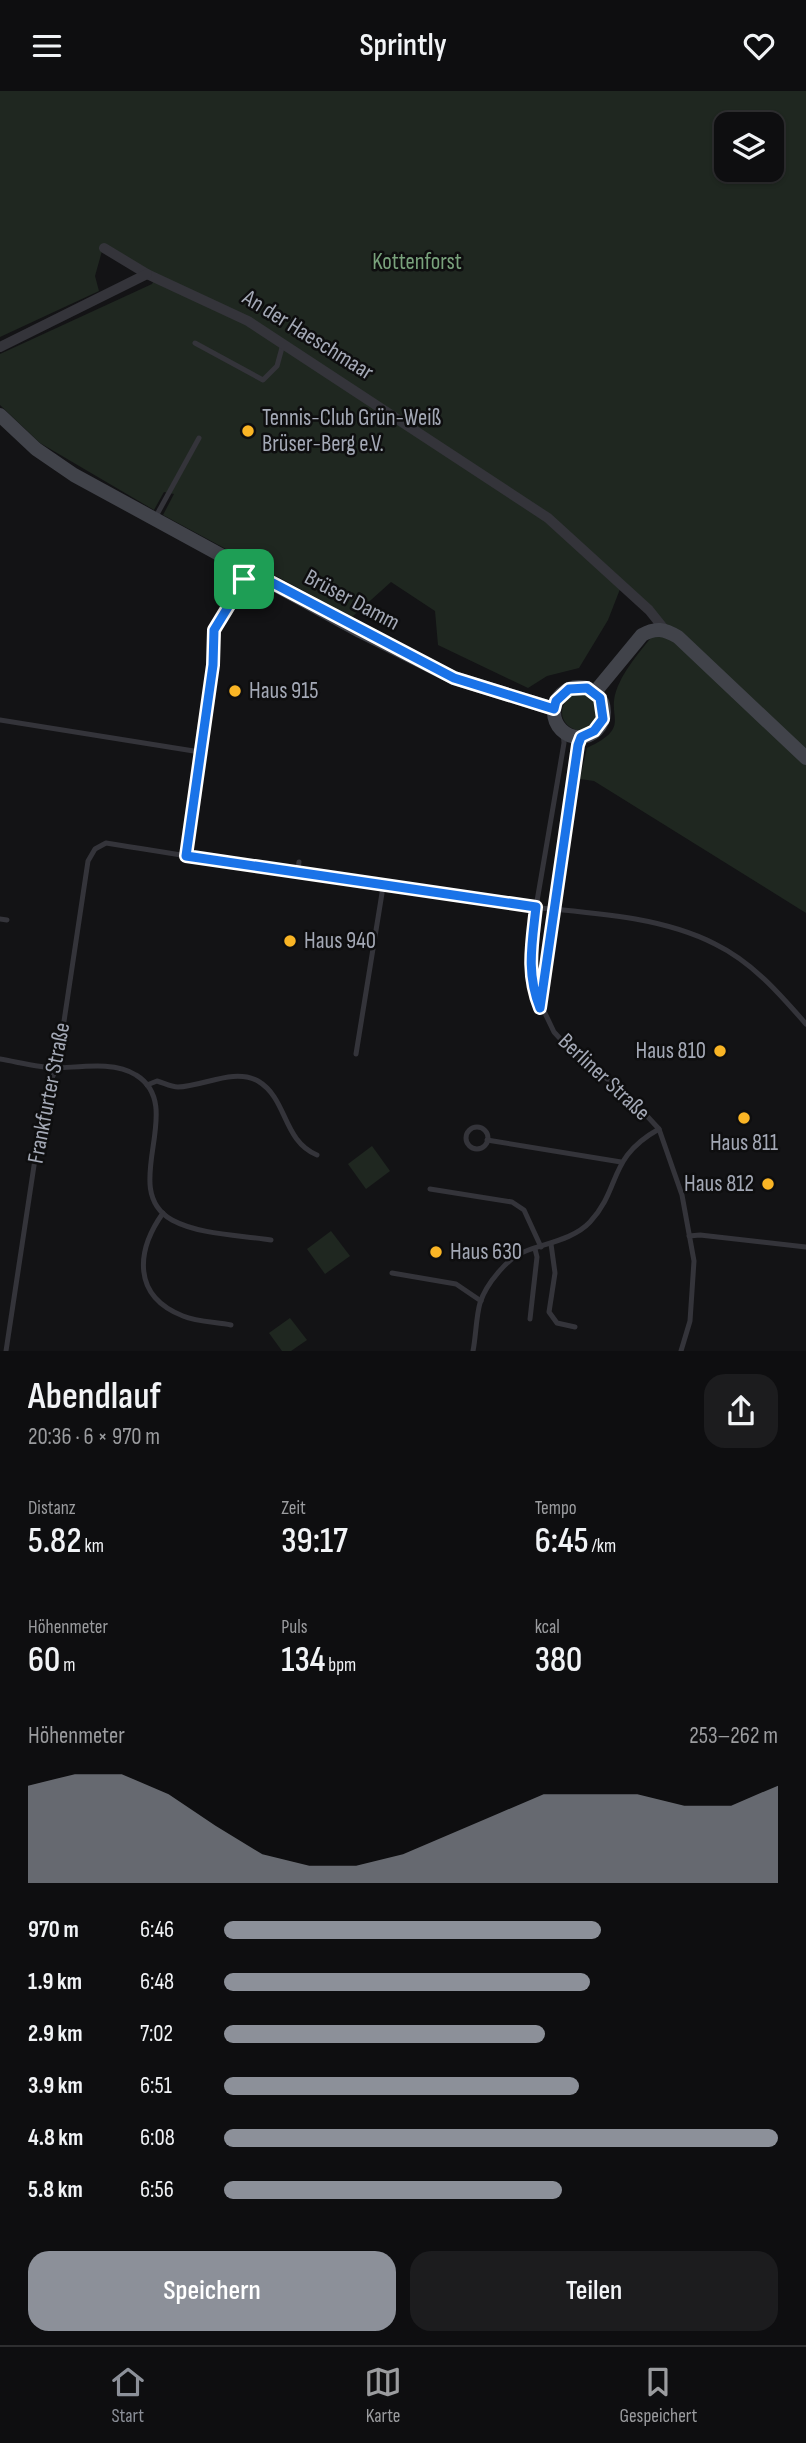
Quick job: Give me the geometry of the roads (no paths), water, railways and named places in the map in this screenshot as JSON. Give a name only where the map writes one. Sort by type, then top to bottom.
[{"type":"street","name":"An der Haeschmaar","points":[[104,249],[147,274],[248,321],[548,517],[649,610],[665,630],[678,637],[806,758]]},
{"type":"street","points":[[0,347],[147,274]]},
{"type":"street","name":"Brüser Damm","points":[[0,415],[36,449],[74,475],[250,571],[454,678],[554,709]]},
{"type":"street","points":[[594,692],[642,635],[653,630],[665,630]]},
{"type":"street","points":[[578,687],[594,692],[603,705],[603,719],[594,731],[581,737],[563,731],[557,725],[554,709],[556,701],[569,689],[578,687]]},
{"type":"lane","points":[[195,343],[263,380],[277,366],[283,344]]},
{"type":"lane","points":[[155,519],[199,438]]},
{"type":"lane","points":[[250,571],[214,630],[213,665],[186,856],[656,925],[715,944],[764,978],[806,1024]]},
{"type":"lane","points":[[0,720],[200,752]]},
{"type":"lane","name":"Berliner Straße","points":[[563,731],[560,767],[536,907],[529,966],[531,984],[540,1008],[554,1032],[580,1061],[623,1090],[659,1129],[682,1195],[694,1261],[690,1321],[681,1351]]},
{"type":"lane","points":[[540,1008],[574,769],[581,737]]},
{"type":"lane","points":[[560,767],[574,769]]},
{"type":"lane","points":[[550,828],[565,830]]},
{"type":"lane","name":"Frankfurter Straße","points":[[6,1351],[47,1088],[57,1068],[88,861],[95,849],[106,843],[186,856]]},
{"type":"lane","points":[[298,874],[299,862]]},
{"type":"lane","points":[[356,1054],[383,887]]},
{"type":"lane","points":[[0,1059],[57,1068],[80,1065],[131,1072],[147,1085],[156,1119],[150,1186],[163,1213],[190,1227],[271,1240]]},
{"type":"lane","points":[[147,1085],[157,1081],[176,1087],[242,1075],[256,1080],[277,1099],[288,1129],[298,1144],[317,1155]]},
{"type":"lane","points":[[480,1127],[486,1133],[487,1140],[484,1146],[475,1149],[468,1145],[466,1137],[469,1130],[480,1127]]},
{"type":"lane","points":[[473,1351],[481,1301],[511,1260],[551,1244],[587,1225],[606,1198],[621,1162],[639,1140],[659,1129]]},
{"type":"lane","points":[[487,1140],[621,1162]]},
{"type":"lane","points":[[430,1189],[518,1205],[538,1248],[530,1319]]},
{"type":"lane","points":[[163,1213],[148,1234],[144,1247],[143,1273],[148,1286],[168,1308],[184,1317],[231,1325]]},
{"type":"lane","points":[[689,1236],[806,1247]]},
{"type":"lane","points":[[551,1244],[555,1273],[549,1312],[557,1323],[575,1327]]},
{"type":"lane","points":[[392,1273],[456,1284],[481,1301]]},
{"type":"place","name":"Tennis-Club Grün-Weiß Brüser-Berg e.V.","points":[[248,431]]},
{"type":"place","name":"Haus 915","points":[[235,691]]},
{"type":"place","name":"Haus 940","points":[[290,941]]},
{"type":"place","name":"Haus 810","points":[[720,1051]]},
{"type":"place","name":"Haus 811","points":[[744,1118]]},
{"type":"place","name":"Haus 812","points":[[768,1184]]},
{"type":"place","name":"Haus 630","points":[[436,1252]]},
{"type":"park label","name":"Kottenforst","points":[[417,262]]}]
